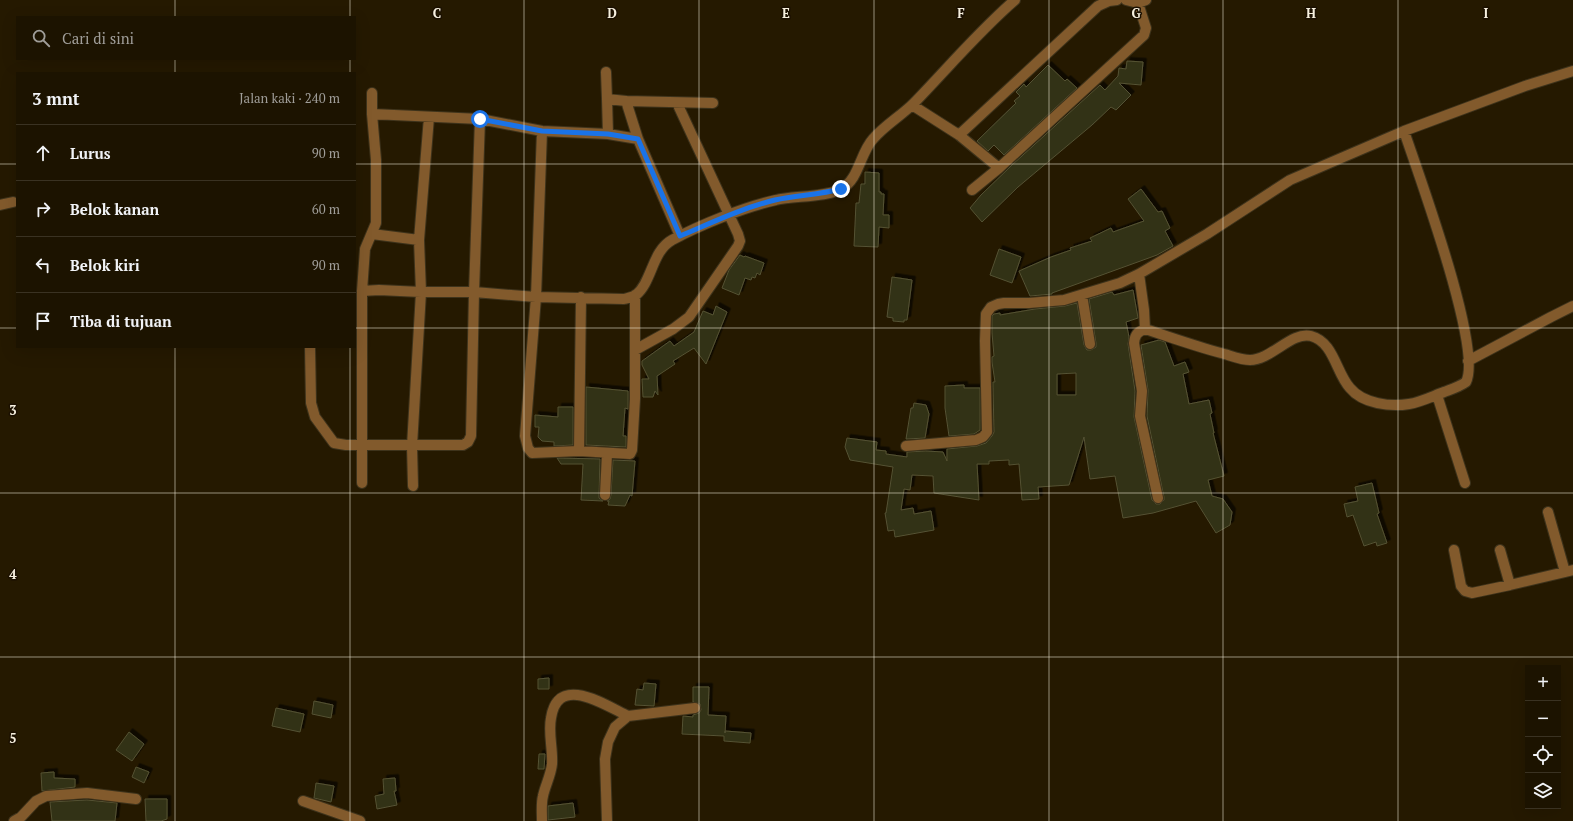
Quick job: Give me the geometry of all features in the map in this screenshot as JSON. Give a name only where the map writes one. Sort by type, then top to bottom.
[{"type":"street","points":[[362,291],[474,292],[536,297],[624,299],[635,295],[643,286],[664,246],[670,241],[729,215],[775,200],[828,193],[841,189],[852,179],[866,148],[873,139],[912,105],[940,74],[1015,0]]},
{"type":"street","points":[[959,135],[1098,6],[1117,0]]},
{"type":"street","points":[[972,190],[1144,35],[1146,28],[1142,2],[1126,0]]},
{"type":"street","points":[[906,446],[976,440],[983,437],[987,432],[985,341],[986,314],[991,307],[1004,303],[1029,303],[1064,300],[1120,283],[1139,274],[1206,234],[1290,180],[1404,131],[1525,86],[1573,71]]},
{"type":"street","points":[[606,72],[608,134]]},
{"type":"street","points":[[362,483],[359,311],[365,249],[376,223],[376,160],[372,114],[372,93]]},
{"type":"street","points":[[607,99],[677,103],[713,103]]},
{"type":"street","points":[[626,101],[638,139],[680,236]]},
{"type":"street","points":[[635,350],[673,329],[689,317],[740,241],[677,103]]},
{"type":"street","points":[[912,105],[959,135],[998,168]]},
{"type":"street","points":[[372,114],[480,119],[542,131],[608,134],[638,139]]},
{"type":"street","points":[[413,486],[412,446],[421,292],[419,240],[429,117]]},
{"type":"street","points":[[310,348],[311,403],[315,417],[334,443],[346,445],[361,444],[412,446],[463,445],[468,442],[471,436],[480,119]]},
{"type":"street","points":[[542,131],[536,297],[526,442],[532,453],[579,451],[607,454],[630,454],[632,450],[635,295]]},
{"type":"street","points":[[1158,498],[1140,416],[1142,391],[1134,343],[1134,336],[1139,332],[1145,330],[1210,350],[1250,360],[1263,357],[1292,340],[1302,336],[1310,336],[1320,340],[1329,349],[1344,380],[1351,390],[1362,397],[1380,404],[1410,404],[1437,395],[1466,382],[1468,379],[1468,361],[1466,336],[1454,283],[1404,131]]},
{"type":"street","points":[[0,205],[13,202]]},
{"type":"street","points":[[372,234],[419,240]]},
{"type":"street","points":[[1139,274],[1145,330]]},
{"type":"street","points":[[1082,295],[1090,344]]},
{"type":"street","points":[[579,451],[581,297]]},
{"type":"street","points":[[1468,361],[1551,316],[1573,306]]},
{"type":"street","points":[[1437,395],[1465,483]]},
{"type":"street","points":[[605,495],[607,454]]},
{"type":"street","points":[[1454,550],[1461,586],[1465,592],[1472,593],[1569,571],[1548,512]]},
{"type":"street","points":[[1500,550],[1510,585]]},
{"type":"street","points":[[542,821],[542,798],[552,764],[551,718],[555,704],[561,698],[571,694],[587,696],[628,716],[695,708]]},
{"type":"street","points":[[607,821],[605,758],[608,742],[615,727],[628,716]]},
{"type":"street","points":[[14,821],[21,817],[36,801],[46,796],[87,793],[136,800]]},
{"type":"street","points":[[303,801],[360,821]]},
{"type":"building","points":[[1127,61],[1143,62],[1141,85],[1119,83],[1131,95],[1116,110],[1111,107],[1092,125],[1018,187],[982,222],[970,208],[981,195],[1100,85],[1105,90],[1118,76],[1119,68],[1126,69]]},
{"type":"building","points":[[1048,65],[1065,81],[1067,79],[1077,88],[1004,155],[994,145],[988,151],[977,141],[1016,103],[1014,101],[1020,96],[1016,92],[1024,84],[1026,87]]},
{"type":"building","points":[[865,172],[879,173],[879,192],[884,194],[883,215],[889,215],[889,228],[879,227],[878,247],[854,246],[856,203],[859,203],[861,184],[865,184]]},
{"type":"building","points":[[1141,189],[1158,212],[1162,211],[1170,228],[1165,231],[1173,246],[1157,255],[1052,294],[1030,296],[1019,271],[1071,250],[1070,248],[1092,241],[1090,238],[1111,228],[1113,232],[1144,221],[1128,199]]},
{"type":"building","points":[[999,249],[1021,257],[1012,283],[990,275]]},
{"type":"building","points":[[740,255],[764,263],[760,275],[757,273],[755,278],[752,277],[751,280],[745,278],[739,295],[722,288],[729,270]]},
{"type":"building","points":[[892,277],[912,280],[907,320],[904,320],[904,322],[893,321],[893,318],[887,317]]},
{"type":"building","points":[[1133,290],[1138,318],[1126,322],[1135,391],[1134,417],[1152,500],[1156,504],[1160,504],[1164,500],[1164,497],[1147,416],[1148,390],[1141,345],[1159,340],[1165,342],[1174,366],[1185,362],[1189,372],[1183,374],[1189,404],[1209,400],[1212,413],[1210,414],[1213,433],[1224,476],[1208,480],[1212,496],[1223,499],[1232,512],[1230,525],[1216,533],[1196,501],[1153,513],[1123,518],[1115,476],[1090,479],[1084,437],[1069,485],[1038,487],[1039,499],[1022,500],[1019,464],[1009,465],[1009,460],[989,461],[989,464],[977,464],[979,500],[934,493],[933,476],[912,475],[910,490],[904,489],[901,510],[913,508],[914,514],[931,511],[934,530],[895,537],[894,530],[888,531],[885,513],[893,467],[850,460],[845,447],[847,438],[877,442],[876,450],[886,451],[886,454],[907,457],[907,452],[943,452],[947,461],[947,449],[977,446],[986,443],[994,432],[993,382],[995,382],[992,362],[992,357],[994,356],[992,316],[1000,313],[1000,315],[1077,303],[1084,345],[1087,350],[1091,350],[1096,347],[1096,343],[1089,299],[1112,292],[1114,295]],"holes":[[[1076,373],[1076,395],[1057,395],[1057,374]]]},
{"type":"building","points":[[716,306],[727,312],[706,364],[694,348],[673,361],[675,364],[657,376],[658,395],[655,391],[653,397],[643,397],[642,379],[649,379],[642,365],[642,361],[670,341],[674,346],[694,332],[703,311],[713,315]]},
{"type":"building","points":[[964,385],[964,388],[980,388],[980,430],[974,434],[949,436],[945,408],[945,386]]},
{"type":"building","points":[[586,387],[628,391],[628,409],[625,408],[623,436],[626,436],[626,447],[586,445]]},
{"type":"building","points":[[914,403],[926,405],[929,414],[925,438],[906,439],[911,408],[913,408]]},
{"type":"building","points":[[558,407],[573,407],[573,445],[554,446],[554,442],[542,441],[538,437],[539,427],[535,427],[535,415],[558,417]]},
{"type":"building","points":[[557,458],[600,459],[599,498],[603,501],[581,500],[583,464],[561,464]]},
{"type":"building","points":[[613,460],[635,461],[632,496],[630,495],[625,506],[608,505],[609,501],[607,501],[610,499],[611,495]]},
{"type":"building","points":[[1372,483],[1379,513],[1377,514],[1387,543],[1377,546],[1376,542],[1364,546],[1353,515],[1347,517],[1344,504],[1358,501],[1355,487]]},
{"type":"building","points":[[549,678],[549,689],[538,689],[538,679]]},
{"type":"building","points":[[644,683],[656,684],[654,706],[635,705],[637,689],[643,690]]},
{"type":"building","points":[[693,687],[709,687],[708,715],[726,716],[725,731],[751,733],[750,743],[724,741],[724,736],[682,734],[683,716],[693,717],[693,715],[699,713],[701,710],[700,704],[693,702]]},
{"type":"building","points":[[314,701],[333,705],[331,718],[312,714]]},
{"type":"building","points":[[276,708],[304,714],[300,732],[272,726]]},
{"type":"building","points":[[129,732],[144,744],[132,761],[116,750]]},
{"type":"building","points":[[539,754],[545,754],[544,769],[538,769]]},
{"type":"building","points":[[136,767],[149,772],[144,783],[132,777]]},
{"type":"building","points":[[54,772],[54,778],[75,779],[75,787],[42,791],[41,773]]},
{"type":"building","points":[[395,778],[396,791],[394,791],[397,805],[377,809],[375,796],[384,794],[383,779]]},
{"type":"building","points":[[316,783],[334,786],[331,802],[314,798]]},
{"type":"building","points":[[145,799],[167,799],[167,819],[161,821],[146,821]]},
{"type":"building","points":[[87,800],[117,803],[115,821],[52,821],[50,802]]},
{"type":"building","points":[[573,803],[575,817],[548,820],[548,806]]},
{"type":"route","points":[[480,119],[542,131],[608,134],[638,139],[680,236],[729,215],[775,200],[828,193],[841,189]]}]
